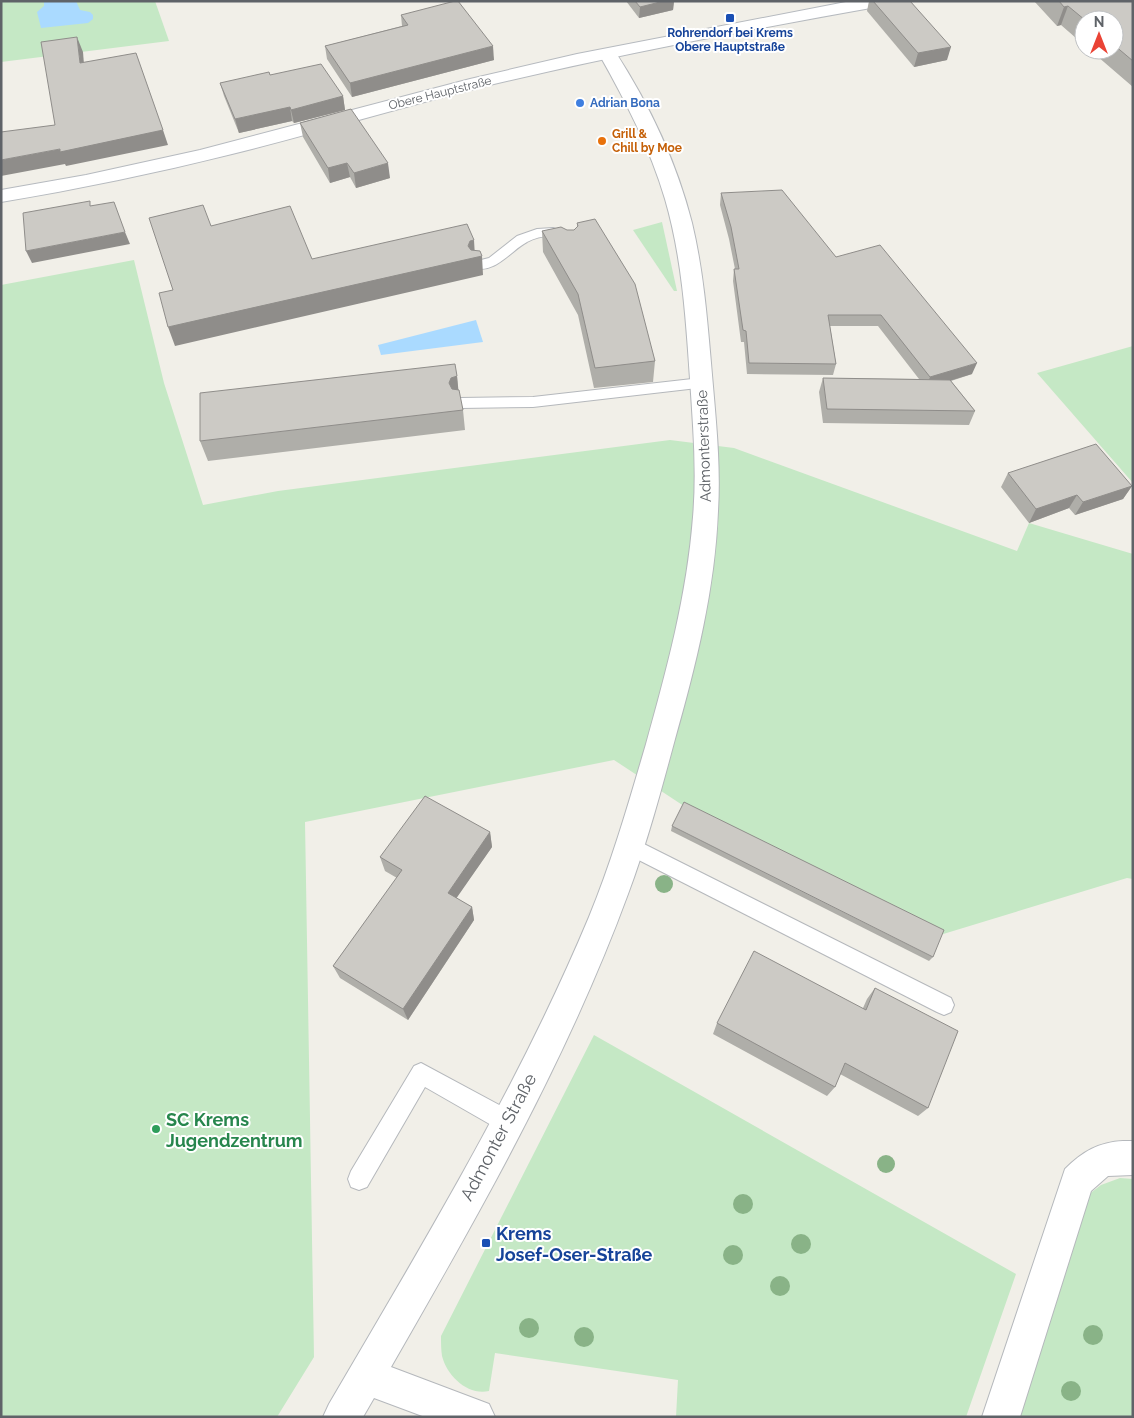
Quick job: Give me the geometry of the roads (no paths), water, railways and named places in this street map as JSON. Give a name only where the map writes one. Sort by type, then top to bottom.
[{"type":"street","name":"Obere Hauptstraße","points":[[1,196],[124,174],[228,149],[479,82],[608,54],[882,1]]},
{"type":"street","name":"Admonterstraße","points":[[608,54],[629,91],[654,146],[669,182],[681,221],[696,308],[702,383],[706,512],[695,601],[682,668],[630,846]]},
{"type":"street","name":"Admonter Straße","points":[[342,1417],[508,1122],[575,987],[605,915],[630,846]]},
{"type":"street","points":[[1001,1417],[1077,1181],[1096,1162],[1115,1157],[1133,1158]]},
{"type":"street","points":[[366,1376],[476,1417]]},
{"type":"lane","points":[[478,265],[494,261],[522,239],[537,233],[553,232],[564,237],[569,246]]},
{"type":"lane","points":[[460,403],[533,402],[625,388],[702,383]]},
{"type":"lane","points":[[630,846],[944,1005]]},
{"type":"lane","points":[[359,1179],[421,1073],[508,1122]]},
{"type":"water","points":[[44,1],[76,1],[80,10],[90,12],[93,15],[93,19],[88,23],[41,28],[37,12],[44,6]]},
{"type":"water","points":[[476,320],[483,342],[381,355],[378,345]]},
{"type":"place","name":"Rohrendorf bei Krems Obere Hauptstraße","points":[[730,18]]},
{"type":"place","name":"Adrian Bona","points":[[580,103]]},
{"type":"place","name":"Grill & Chill by Moe","points":[[602,141]]},
{"type":"place","name":"SC Krems Jugendzentrum","points":[[156,1129]]},
{"type":"place","name":"Krems Josef-Oser-Straße","points":[[486,1243]]}]
